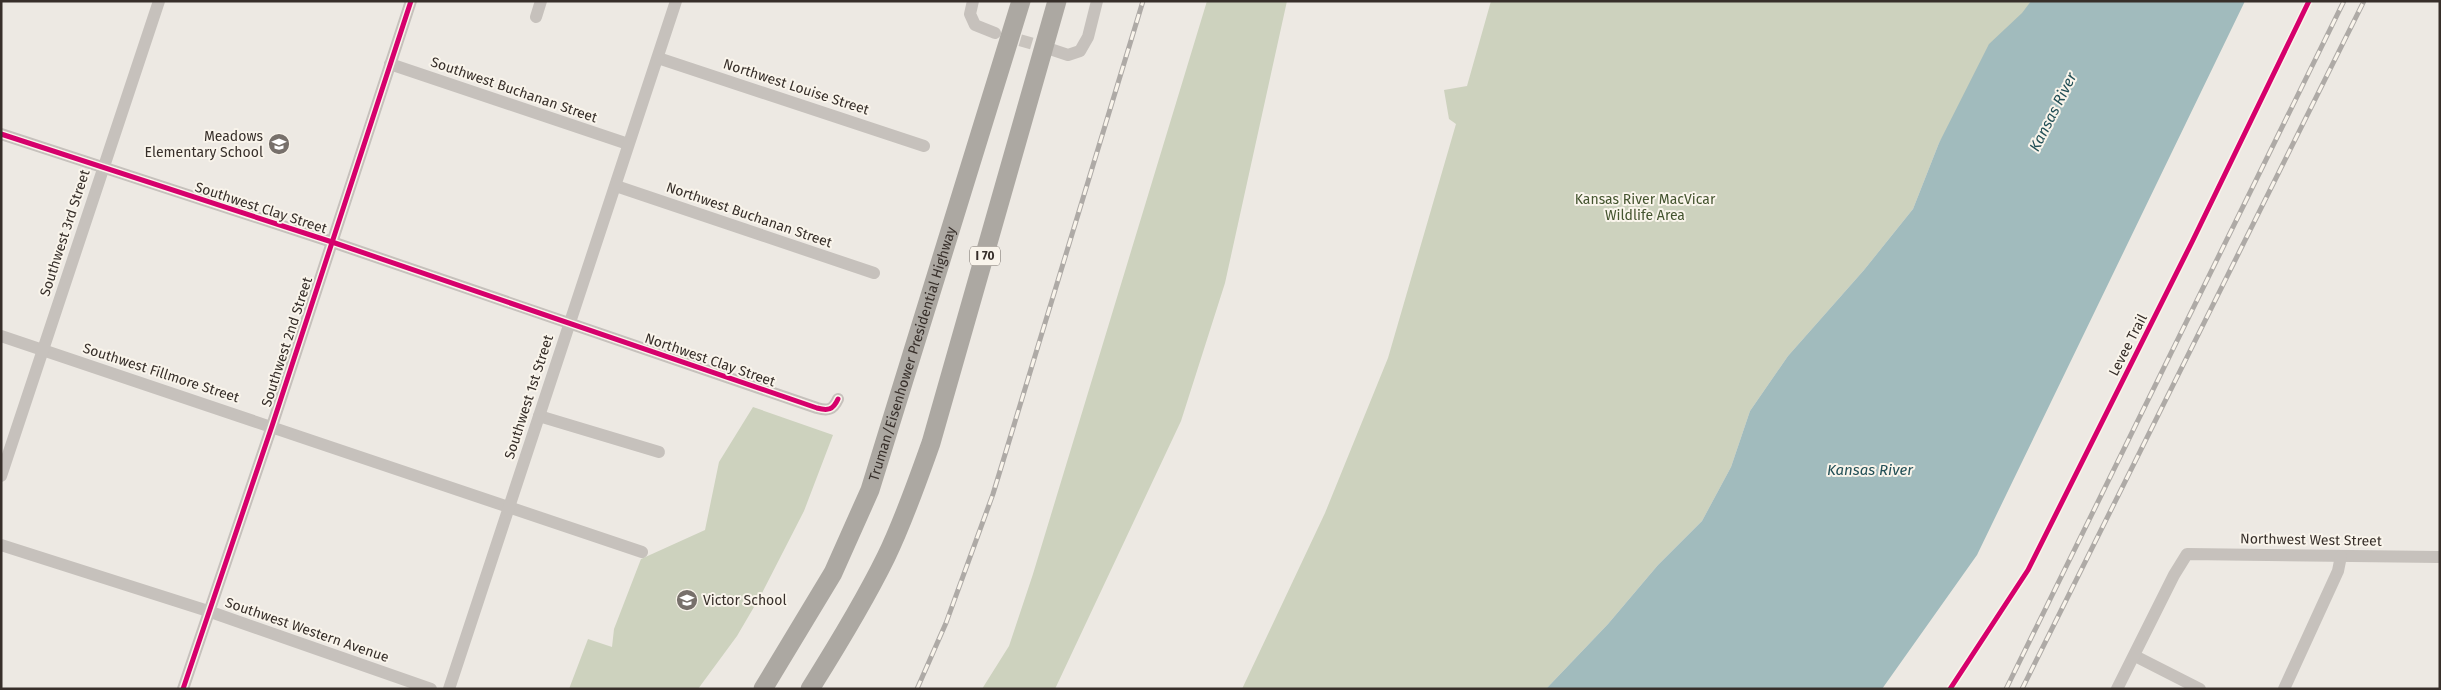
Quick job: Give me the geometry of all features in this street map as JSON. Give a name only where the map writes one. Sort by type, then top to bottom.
[{"type":"highway","name":"Truman/Eisenhower Presidential Highway","points":[[763,689],[770,681],[833,573],[870,490],[1021,1]]},
{"type":"highway","name":"I 70","points":[[810,689],[866,596],[907,510],[931,443],[1058,1]]},
{"type":"street","name":"Southwest 3rd Street","points":[[1,476],[159,1]]},
{"type":"street","name":"Southwest 2nd Street","points":[[183,689],[412,1]]},
{"type":"street","points":[[536,17],[541,1]]},
{"type":"street","name":"Southwest 1st Street","points":[[449,689],[676,1]]},
{"type":"street","points":[[973,1],[970,14],[975,25],[995,33]]},
{"type":"street","points":[[1050,49],[1068,54],[1080,50],[1088,37],[1097,1]]},
{"type":"street","name":"Northwest Louise Street","points":[[658,58],[924,146]]},
{"type":"street","name":"Southwest Buchanan Street","points":[[390,64],[628,144]]},
{"type":"street","name":"Southwest Clay Street","points":[[1,134],[332,242],[569,324]]},
{"type":"street","name":"Northwest Buchanan Street","points":[[616,186],[874,273]]},
{"type":"street","name":"Northwest Clay Street","points":[[569,324],[817,408],[830,410],[834,408],[838,399]]},
{"type":"street","name":"Southwest Fillmore Street","points":[[1,336],[642,552]]},
{"type":"street","points":[[539,416],[659,452]]},
{"type":"street","name":"Southwest Western Avenue","points":[[1,545],[208,611],[431,689]]},
{"type":"street","name":"Northwest West Street","points":[[2135,656],[2174,575],[2187,554],[2440,557]]},
{"type":"street","points":[[2284,689],[2338,571],[2341,556]]},
{"type":"street","points":[[2117,689],[2135,656],[2200,689]]},
{"type":"green space","points":[[1207,1],[1287,1],[1225,283],[1181,421],[1055,689],[982,689],[1009,646],[1033,574]]},
{"type":"green space","name":"Kansas River MacVicar Wildlife Area","points":[[1491,1],[2031,1],[1939,143],[1913,209],[1864,270],[1788,356],[1750,411],[1731,467],[1702,521],[1658,565],[1608,624],[1546,689],[1242,689],[1325,513],[1388,358],[1456,124],[1449,119],[1444,90],[1467,86]]},
{"type":"green space","points":[[753,407],[833,435],[804,511],[761,595],[737,636],[698,689],[569,689],[588,639],[612,647],[614,629],[641,559],[705,530],[719,462]]},
{"type":"water","name":"Kansas River","points":[[2031,1],[2245,1],[1977,555],[1882,689],[1546,689],[1608,624],[1658,565],[1702,521],[1731,467],[1750,411],[1788,356],[1864,270],[1913,209],[1939,143],[1989,44],[2022,13]]},
{"type":"tunnel","points":[[1003,35],[1050,49]]},
{"type":"railway","points":[[917,689],[946,623],[993,494],[1143,1]]},
{"type":"railway","points":[[2006,689],[2344,1]]},
{"type":"railway","points":[[2022,689],[2364,1]]},
{"type":"cycle path","points":[[183,689],[272,426],[411,1]]},
{"type":"cycle path","name":"Levee Trail","points":[[1950,689],[2028,570],[2192,242],[2309,1]]},
{"type":"cycle path","points":[[1,134],[332,242],[817,408],[830,409],[838,399]]},
{"type":"place","name":"Meadows Elementary School","points":[[279,144]]},
{"type":"place","name":"Victor School","points":[[687,600]]}]
